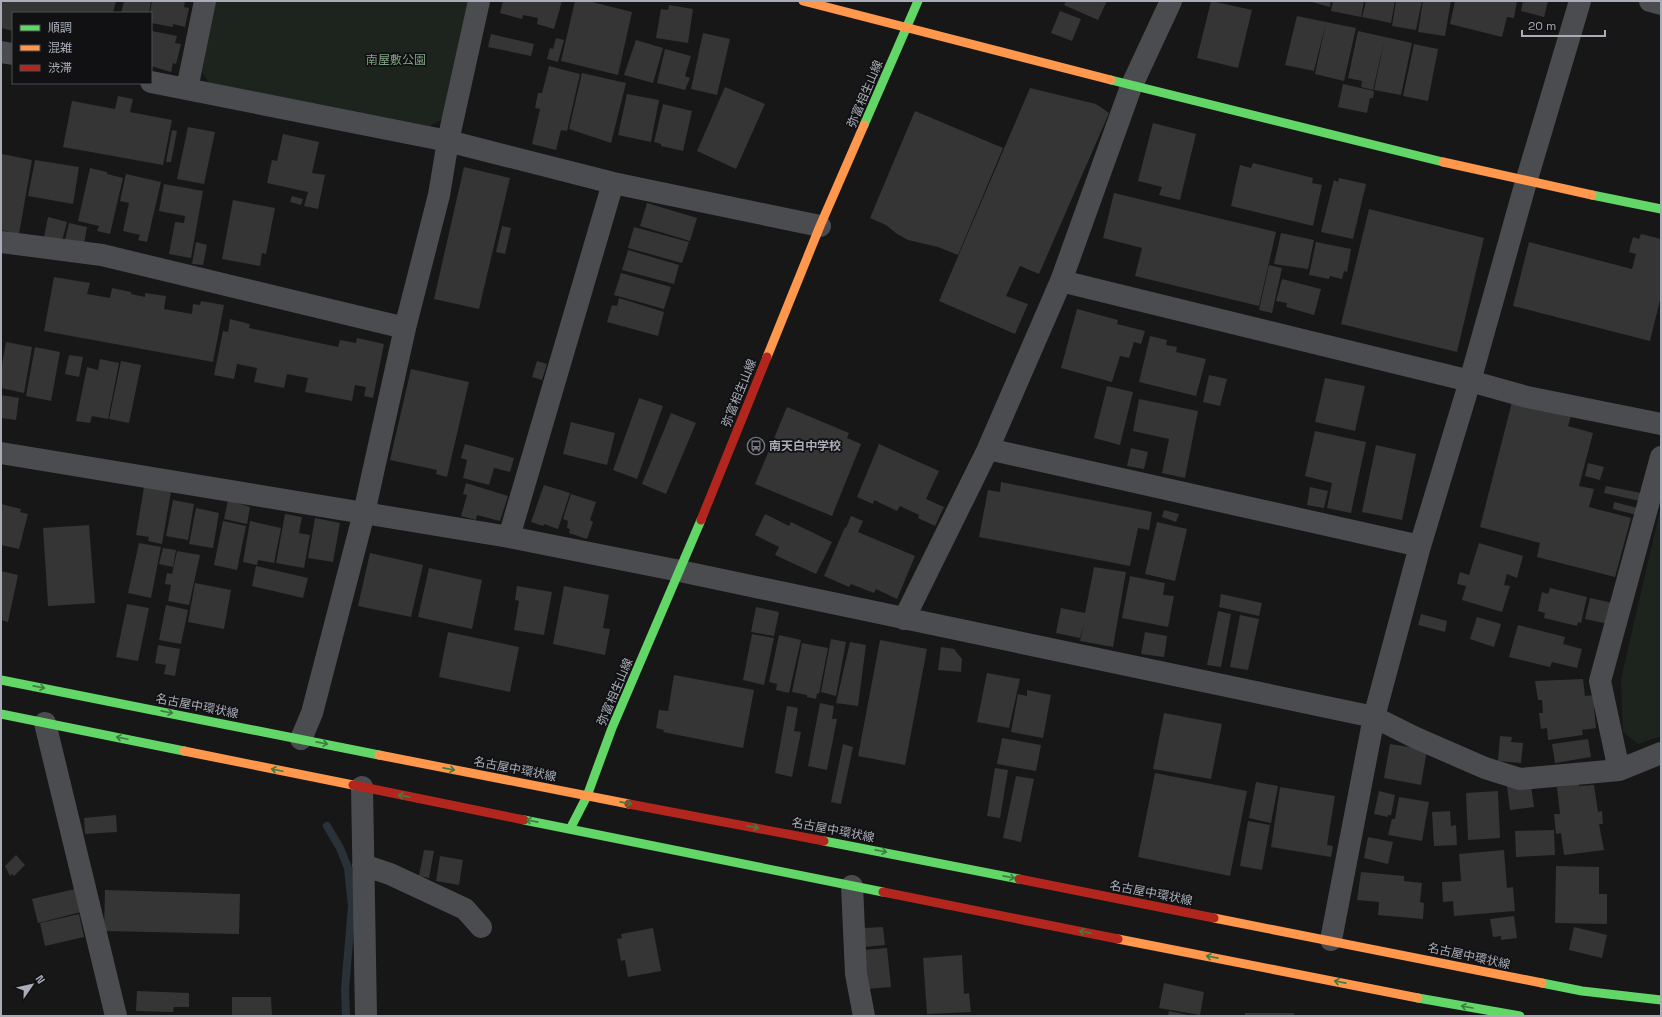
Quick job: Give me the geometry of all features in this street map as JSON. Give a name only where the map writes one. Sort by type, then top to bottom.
[{"type":"main road","points":[[803,1],[972,43],[1131,87],[1526,182],[1661,209]]},
{"type":"main road","name":"弥富相生山線","points":[[570,829],[587,796],[612,728],[680,571],[820,226],[918,1]]},
{"type":"main road","name":"名古屋中環状線","points":[[1,680],[587,796],[924,860],[1331,940],[1582,992],[1661,1000]]},
{"type":"main road","points":[[1,714],[852,886],[1396,994],[1520,1016]]},
{"type":"street","points":[[187,89],[205,1]]},
{"type":"street","points":[[301,739],[312,713],[364,513],[405,328],[439,195],[448,141],[479,1]]},
{"type":"street","points":[[904,619],[988,449],[1061,281],[1131,87],[1171,1]]},
{"type":"street","points":[[1331,940],[1374,717],[1420,546],[1470,381],[1526,182],[1580,1]]},
{"type":"street","points":[[1650,1],[1661,4]]},
{"type":"street","points":[[1,52],[12,54]]},
{"type":"street","points":[[152,82],[448,141],[613,183],[820,226]]},
{"type":"street","points":[[509,537],[569,326],[613,183]]},
{"type":"street","points":[[1,242],[102,255],[405,328]]},
{"type":"street","points":[[1061,281],[1470,381],[1527,397],[1661,424]]},
{"type":"street","points":[[988,449],[1420,546]]},
{"type":"street","points":[[1,453],[509,537],[680,571],[1374,717],[1414,737],[1484,768],[1520,779],[1619,770],[1661,752]]},
{"type":"street","points":[[1619,770],[1600,681],[1661,457]]},
{"type":"street","points":[[45,723],[116,1016]]},
{"type":"street","points":[[362,788],[366,1016]]},
{"type":"street","points":[[363,865],[390,874],[465,909],[481,927]]},
{"type":"street","points":[[852,886],[856,974],[864,1016]]},
{"type":"green space","name":"南屋敷公園","points":[[215,1],[470,1],[443,119],[430,126],[209,83],[202,72]]},
{"type":"green space","points":[[1661,506],[1661,736],[1638,744],[1623,732],[1621,679]]},
{"type":"building","points":[[1,1],[116,1],[113,12],[12,12],[12,31],[1,28]]},
{"type":"building","points":[[124,1],[151,1],[149,12],[121,12]]},
{"type":"building","points":[[152,1],[185,1],[184,7],[189,8],[185,27],[173,24],[173,27],[152,23],[152,12],[150,12]]},
{"type":"building","points":[[503,1],[562,1],[554,29],[537,24],[538,18],[523,15],[522,19],[500,13]]},
{"type":"building","points":[[575,1],[588,1],[632,12],[618,75],[561,61]]},
{"type":"building","points":[[1066,1],[1107,1],[1098,20],[1064,5]]},
{"type":"building","points":[[1211,1],[1252,10],[1238,68],[1197,58]]},
{"type":"building","points":[[1308,1],[1331,1],[1330,7]]},
{"type":"building","points":[[1333,1],[1364,1],[1361,17],[1331,11]]},
{"type":"building","points":[[1366,1],[1395,1],[1391,23],[1362,17]]},
{"type":"building","points":[[1396,1],[1422,1],[1416,30],[1392,26]]},
{"type":"building","points":[[1423,1],[1451,1],[1445,36],[1418,32]]},
{"type":"building","points":[[1455,1],[1517,1],[1514,18],[1507,17],[1502,37],[1450,24]]},
{"type":"building","points":[[1523,1],[1548,1],[1544,17],[1521,11]]},
{"type":"building","points":[[669,5],[693,9],[688,43],[656,38],[661,9],[668,10]]},
{"type":"building","points":[[1060,11],[1081,19],[1072,41],[1051,33]]},
{"type":"building","points":[[1297,16],[1326,22],[1314,71],[1285,65]]},
{"type":"building","points":[[1326,22],[1356,28],[1344,81],[1315,74]]},
{"type":"building","points":[[152,31],[177,36],[175,43],[181,44],[176,64],[173,63],[171,72],[152,66]]},
{"type":"building","points":[[1358,31],[1385,37],[1373,90],[1361,87],[1362,81],[1348,78]]},
{"type":"building","points":[[703,33],[730,39],[717,95],[691,89]]},
{"type":"building","points":[[491,34],[534,44],[531,56],[488,47]]},
{"type":"building","points":[[1385,37],[1412,43],[1401,95],[1374,90]]},
{"type":"building","points":[[556,38],[564,40],[558,62],[547,59],[550,48],[553,49]]},
{"type":"building","points":[[636,40],[663,48],[653,83],[624,75]]},
{"type":"building","points":[[1414,44],[1438,49],[1428,101],[1403,96]]},
{"type":"building","points":[[665,49],[691,56],[685,76],[690,78],[685,90],[657,83]]},
{"type":"building","points":[[549,66],[580,74],[567,131],[561,130],[556,150],[532,144],[540,109],[535,108],[538,93],[542,93]]},
{"type":"building","points":[[582,73],[626,83],[611,143],[569,129]]},
{"type":"building","points":[[1343,84],[1374,91],[1373,98],[1370,98],[1367,113],[1338,107]]},
{"type":"building","points":[[725,87],[765,104],[736,169],[697,151]]},
{"type":"building","points":[[1030,88],[1096,104],[1109,113],[1039,274],[1020,266],[1006,296],[1028,304],[1015,334],[939,301]]},
{"type":"building","points":[[627,94],[659,100],[651,142],[618,135]]},
{"type":"building","points":[[118,96],[133,99],[130,112],[172,120],[163,165],[63,147],[72,101],[115,109]]},
{"type":"building","points":[[663,104],[692,111],[683,151],[661,146],[661,144],[654,142]]},
{"type":"building","points":[[915,111],[1003,148],[958,255],[938,247],[908,240],[897,234],[886,225],[870,218]]},
{"type":"building","points":[[1153,123],[1196,134],[1180,200],[1159,195],[1162,187],[1138,181]]},
{"type":"building","points":[[188,127],[215,132],[204,184],[177,179]]},
{"type":"building","points":[[172,130],[177,131],[171,162],[166,162]]},
{"type":"building","points":[[283,134],[319,142],[312,173],[325,175],[318,209],[304,206],[308,192],[267,183],[272,160],[277,161]]},
{"type":"building","points":[[2,154],[32,160],[19,234],[1,230]]},
{"type":"building","points":[[35,160],[79,167],[73,204],[28,196]]},
{"type":"building","points":[[1253,163],[1313,178],[1312,183],[1322,185],[1313,226],[1231,206],[1240,165],[1251,168]]},
{"type":"building","points":[[464,167],[510,178],[479,309],[434,299]]},
{"type":"building","points":[[90,168],[123,178],[110,234],[97,231],[99,226],[78,221]]},
{"type":"building","points":[[126,174],[161,182],[147,242],[138,240],[140,235],[123,231],[129,203],[120,201]]},
{"type":"building","points":[[1339,178],[1366,184],[1353,239],[1321,232],[1334,180],[1338,182]]},
{"type":"building","points":[[164,184],[203,191],[191,258],[169,254],[175,222],[184,223],[185,216],[159,211]]},
{"type":"building","points":[[1114,193],[1276,232],[1259,306],[1135,276],[1142,248],[1103,238]]},
{"type":"building","points":[[292,196],[303,199],[301,205],[290,202]]},
{"type":"building","points":[[233,200],[275,208],[266,254],[262,253],[260,266],[222,259]]},
{"type":"building","points":[[647,203],[697,218],[690,241],[640,226]]},
{"type":"building","points":[[1369,209],[1484,238],[1457,352],[1341,324]]},
{"type":"building","points":[[48,217],[67,222],[62,241],[44,237]]},
{"type":"building","points":[[69,223],[87,227],[84,244],[65,240]]},
{"type":"building","points":[[502,226],[511,228],[505,254],[496,252]]},
{"type":"building","points":[[634,227],[689,242],[682,263],[628,248]]},
{"type":"building","points":[[1281,233],[1314,240],[1308,269],[1274,264]]},
{"type":"building","points":[[1641,234],[1661,239],[1661,296],[1650,341],[1513,306],[1529,242],[1632,269],[1636,254],[1629,252],[1633,237],[1639,239]]},
{"type":"building","points":[[196,242],[207,245],[203,265],[192,264]]},
{"type":"building","points":[[1316,242],[1351,249],[1347,272],[1344,271],[1342,279],[1330,276],[1329,279],[1309,275]]},
{"type":"building","points":[[628,250],[679,265],[674,284],[622,270]]},
{"type":"building","points":[[1269,265],[1282,268],[1272,313],[1259,310]]},
{"type":"building","points":[[621,273],[671,287],[664,309],[614,295]]},
{"type":"building","points":[[54,277],[90,283],[87,294],[110,298],[112,288],[145,297],[145,293],[166,296],[164,309],[192,314],[193,304],[200,305],[201,301],[224,305],[213,362],[44,331]]},
{"type":"building","points":[[1282,279],[1321,289],[1314,315],[1286,307],[1287,303],[1276,301]]},
{"type":"building","points":[[619,298],[664,312],[658,336],[607,322],[612,305],[617,306]]},
{"type":"building","points":[[1077,309],[1118,320],[1117,324],[1145,331],[1141,344],[1134,342],[1129,358],[1120,356],[1112,382],[1061,368]]},
{"type":"building","points":[[230,319],[250,324],[249,328],[338,347],[340,340],[356,343],[357,338],[384,344],[373,398],[364,396],[366,387],[355,385],[352,401],[305,392],[308,378],[287,374],[284,388],[254,382],[257,368],[237,364],[234,379],[214,375],[223,331],[228,332]]},
{"type":"building","points":[[1150,336],[1167,340],[1166,345],[1177,347],[1176,352],[1206,359],[1196,396],[1139,382]]},
{"type":"building","points":[[6,342],[32,347],[24,393],[1,388],[1,370]]},
{"type":"building","points":[[35,347],[60,352],[51,401],[26,396]]},
{"type":"building","points":[[69,355],[83,357],[79,377],[65,374]]},
{"type":"building","points":[[100,359],[119,363],[108,419],[92,416],[90,423],[76,421],[87,367],[98,370]]},
{"type":"building","points":[[121,361],[141,365],[129,423],[109,419]]},
{"type":"building","points":[[537,361],[547,364],[542,380],[532,377]]},
{"type":"building","points":[[411,369],[469,382],[447,477],[436,474],[437,470],[390,460]]},
{"type":"building","points":[[1209,375],[1227,379],[1220,406],[1203,402]]},
{"type":"building","points":[[1325,378],[1365,386],[1355,431],[1315,422]]},
{"type":"building","points":[[1107,386],[1133,392],[1120,445],[1094,438]]},
{"type":"building","points":[[1,395],[19,398],[16,420],[1,418]]},
{"type":"building","points":[[639,398],[663,406],[637,479],[613,470]]},
{"type":"building","points":[[1139,399],[1198,411],[1185,478],[1162,473],[1169,439],[1133,431]]},
{"type":"building","points":[[1512,402],[1571,416],[1568,426],[1593,433],[1579,486],[1594,489],[1589,507],[1631,518],[1615,577],[1537,557],[1540,543],[1480,527]]},
{"type":"building","points":[[787,407],[849,433],[847,438],[861,444],[832,516],[755,484]]},
{"type":"building","points":[[671,413],[696,423],[666,494],[642,484]]},
{"type":"building","points":[[571,422],[615,433],[607,465],[563,454]]},
{"type":"building","points":[[1315,431],[1366,442],[1351,513],[1327,508],[1332,483],[1305,476]]},
{"type":"building","points":[[465,444],[514,458],[510,472],[494,468],[489,485],[463,478],[467,460],[461,458]]},
{"type":"building","points":[[879,444],[939,471],[926,499],[944,507],[935,526],[918,518],[919,515],[900,506],[897,511],[874,500],[873,504],[857,497]]},
{"type":"building","points":[[1376,445],[1416,454],[1402,520],[1362,512]]},
{"type":"building","points":[[1131,448],[1148,452],[1144,469],[1127,466]]},
{"type":"building","points":[[1588,463],[1604,467],[1600,480],[1585,476]]},
{"type":"building","points":[[145,481],[172,486],[162,544],[148,541],[149,537],[136,535]]},
{"type":"building","points":[[1001,482],[1152,512],[1149,530],[1138,528],[1130,566],[979,537],[988,490],[1000,492]]},
{"type":"building","points":[[466,483],[508,496],[500,521],[477,515],[476,520],[461,516],[467,495],[463,494]]},
{"type":"building","points":[[544,485],[570,493],[558,529],[544,524],[543,526],[531,522]]},
{"type":"building","points":[[1606,486],[1641,493],[1640,501],[1604,493]]},
{"type":"building","points":[[1310,487],[1328,491],[1324,508],[1307,505]]},
{"type":"building","points":[[571,494],[596,502],[590,520],[593,522],[587,539],[569,533],[570,529],[567,528],[568,521],[563,519]]},
{"type":"building","points":[[173,500],[194,504],[188,540],[166,536]]},
{"type":"building","points":[[228,500],[250,507],[247,524],[224,519]]},
{"type":"building","points":[[1614,502],[1638,508],[1637,515],[1613,509]]},
{"type":"building","points":[[1,504],[21,509],[20,512],[28,514],[19,549],[1,545]]},
{"type":"building","points":[[196,508],[219,513],[213,548],[189,544]]},
{"type":"building","points":[[1164,510],[1179,514],[1176,522],[1162,517]]},
{"type":"building","points":[[285,514],[302,517],[299,533],[310,535],[304,568],[276,563]]},
{"type":"building","points":[[765,514],[789,526],[791,522],[832,542],[816,574],[775,555],[779,547],[755,535]]},
{"type":"building","points":[[851,516],[863,521],[858,532],[915,556],[897,599],[876,589],[874,593],[851,584],[849,587],[824,576]]},
{"type":"building","points":[[315,518],[340,523],[333,562],[308,558]]},
{"type":"building","points":[[223,521],[246,526],[237,570],[214,565]]},
{"type":"building","points":[[250,521],[281,528],[274,563],[258,560],[257,565],[243,562]]},
{"type":"building","points":[[1157,522],[1187,529],[1175,581],[1145,574]]},
{"type":"building","points":[[89,525],[95,603],[48,606],[43,528]]},
{"type":"building","points":[[139,543],[161,547],[151,598],[128,593]]},
{"type":"building","points":[[1479,543],[1523,556],[1517,578],[1507,574],[1504,585],[1510,586],[1502,612],[1462,600],[1466,586],[1457,584],[1460,572],[1469,575]]},
{"type":"building","points":[[163,548],[176,550],[173,567],[159,564]]},
{"type":"building","points":[[177,551],[200,555],[189,605],[168,601],[171,585],[165,584],[167,573],[172,574]]},
{"type":"building","points":[[370,553],[423,565],[411,617],[358,606]]},
{"type":"building","points":[[256,566],[308,578],[303,598],[252,586]]},
{"type":"building","points":[[1094,567],[1126,572],[1113,647],[1080,641],[1084,622],[1080,638],[1056,633],[1061,608],[1085,613]]},
{"type":"building","points":[[429,568],[482,580],[472,629],[418,617]]},
{"type":"building","points":[[1,571],[18,575],[8,622],[1,620]]},
{"type":"building","points":[[1130,576],[1165,583],[1163,595],[1174,596],[1168,627],[1122,618]]},
{"type":"building","points":[[195,583],[231,590],[224,629],[188,622]]},
{"type":"building","points":[[517,586],[552,592],[544,635],[514,630],[519,601],[515,600]]},
{"type":"building","points":[[564,586],[609,595],[603,628],[610,629],[605,655],[553,644]]},
{"type":"building","points":[[1550,588],[1587,597],[1581,623],[1578,622],[1577,626],[1544,618],[1545,613],[1538,611],[1542,592],[1548,594]]},
{"type":"building","points":[[1221,594],[1262,603],[1259,616],[1219,607]]},
{"type":"building","points":[[1590,598],[1613,603],[1608,624],[1585,619]]},
{"type":"building","points":[[127,604],[149,608],[138,661],[116,657]]},
{"type":"building","points":[[166,605],[188,610],[181,644],[159,640]]},
{"type":"building","points":[[756,607],[779,612],[774,636],[751,632]]},
{"type":"building","points":[[1218,611],[1231,614],[1221,667],[1207,665]]},
{"type":"building","points":[[1421,614],[1447,621],[1445,632],[1418,625]]},
{"type":"building","points":[[1240,615],[1259,619],[1248,670],[1230,667]]},
{"type":"building","points":[[1477,617],[1501,624],[1494,647],[1470,639]]},
{"type":"building","points":[[1518,625],[1565,637],[1563,644],[1582,649],[1577,668],[1552,662],[1550,667],[1509,657]]},
{"type":"building","points":[[448,632],[519,647],[510,692],[439,677]]},
{"type":"building","points":[[1145,632],[1167,636],[1164,657],[1141,654]]},
{"type":"building","points":[[752,634],[774,638],[764,685],[743,680]]},
{"type":"building","points":[[779,635],[801,640],[789,693],[776,690],[777,684],[769,682]]},
{"type":"building","points":[[831,639],[846,642],[836,696],[821,692]]},
{"type":"building","points":[[880,640],[927,649],[905,765],[858,756]]},
{"type":"building","points":[[850,642],[866,645],[858,706],[836,703]]},
{"type":"building","points":[[802,643],[828,648],[819,694],[817,693],[816,699],[807,697],[807,695],[792,692]]},
{"type":"building","points":[[158,645],[180,649],[175,676],[164,674],[166,665],[155,663]]},
{"type":"building","points":[[941,647],[954,649],[962,659],[961,672],[938,670]]},
{"type":"building","points":[[987,673],[1020,679],[1009,728],[977,722]]},
{"type":"building","points":[[674,675],[754,690],[743,748],[663,732],[664,730],[656,728],[659,710],[668,711]]},
{"type":"building","points":[[1583,679],[1585,696],[1595,695],[1597,708],[1594,708],[1596,728],[1582,730],[1583,735],[1548,740],[1547,728],[1541,729],[1539,713],[1543,713],[1542,700],[1538,700],[1535,681]]},
{"type":"building","points":[[1027,690],[1051,695],[1043,738],[1011,732],[1018,694],[1027,696]]},
{"type":"building","points":[[820,703],[834,706],[832,719],[837,719],[827,770],[808,766]]},
{"type":"building","points":[[787,706],[798,708],[794,731],[801,732],[792,777],[775,773]]},
{"type":"building","points":[[1164,713],[1222,724],[1211,779],[1153,769]]},
{"type":"building","points":[[1500,736],[1512,737],[1511,742],[1523,743],[1521,763],[1498,761]]},
{"type":"building","points":[[1002,738],[1041,745],[1036,771],[997,764]]},
{"type":"building","points":[[1588,739],[1591,757],[1555,763],[1552,744]]},
{"type":"building","points":[[843,744],[853,747],[841,804],[831,802]]},
{"type":"building","points":[[1390,744],[1427,750],[1421,785],[1384,778]]},
{"type":"building","points":[[995,768],[1008,770],[1000,818],[987,816]]},
{"type":"building","points":[[1155,773],[1247,791],[1230,876],[1138,857]]},
{"type":"building","points":[[1016,776],[1034,779],[1021,842],[1003,838]]},
{"type":"building","points":[[1256,782],[1278,786],[1271,823],[1249,818]]},
{"type":"building","points":[[1579,784],[1579,786],[1594,785],[1598,812],[1602,811],[1603,824],[1599,824],[1604,850],[1564,855],[1561,833],[1556,834],[1554,814],[1560,814],[1557,787]]},
{"type":"building","points":[[1531,785],[1534,807],[1510,810],[1507,786]]},
{"type":"building","points":[[1280,787],[1335,796],[1327,845],[1333,846],[1331,857],[1271,847]]},
{"type":"building","points":[[1379,791],[1395,795],[1391,815],[1388,815],[1388,817],[1374,814]]},
{"type":"building","points":[[1498,791],[1500,838],[1468,840],[1466,793]]},
{"type":"building","points":[[1399,797],[1429,802],[1422,841],[1388,835],[1392,819],[1395,819]]},
{"type":"building","points":[[1450,811],[1451,826],[1456,825],[1457,845],[1434,846],[1432,812]]},
{"type":"building","points":[[116,815],[117,832],[85,834],[84,818]]},
{"type":"building","points":[[1248,821],[1270,825],[1262,870],[1240,866]]},
{"type":"building","points":[[1554,830],[1555,855],[1516,857],[1515,831]]},
{"type":"building","points":[[1368,837],[1393,842],[1388,864],[1364,858]]},
{"type":"building","points":[[424,850],[434,851],[429,878],[419,876]]},
{"type":"building","points":[[1504,850],[1507,888],[1513,887],[1515,911],[1454,916],[1453,901],[1443,902],[1442,882],[1461,881],[1459,854]]},
{"type":"building","points":[[16,855],[25,865],[14,876],[12,874],[10,876],[5,866]]},
{"type":"building","points":[[440,856],[463,860],[459,885],[436,881]]},
{"type":"building","points":[[1556,866],[1599,867],[1599,894],[1607,894],[1607,924],[1555,923]]},
{"type":"building","points":[[1361,872],[1404,876],[1404,881],[1422,883],[1420,902],[1424,903],[1423,919],[1378,915],[1379,902],[1357,900]]},
{"type":"building","points":[[75,889],[81,912],[38,923],[32,899]]},
{"type":"building","points":[[105,890],[240,894],[239,934],[104,931]]},
{"type":"building","points":[[79,914],[84,937],[45,946],[40,923]]},
{"type":"building","points":[[1514,916],[1517,938],[1501,940],[1501,936],[1493,937],[1490,919]]},
{"type":"building","points":[[883,927],[885,945],[864,947],[863,928]]},
{"type":"building","points":[[1574,927],[1607,935],[1602,958],[1569,950]]},
{"type":"building","points":[[653,928],[661,971],[628,977],[625,960],[621,961],[617,939],[622,938],[621,934]]},
{"type":"building","points":[[887,948],[891,987],[867,989],[864,950]]},
{"type":"building","points":[[962,955],[964,994],[969,993],[971,1012],[927,1014],[923,958]]},
{"type":"building","points":[[1164,983],[1204,992],[1200,1015],[1159,1008]]},
{"type":"building","points":[[137,991],[189,993],[189,1007],[174,1007],[173,1012],[136,1011]]},
{"type":"building","points":[[232,997],[271,997],[272,1016],[232,1016]]},
{"type":"building","points":[[1169,1011],[1188,1015],[1168,1016]]},
{"type":"building","points":[[1245,1013],[1294,1013],[1294,1016],[1245,1016]]},
{"type":"waterway","points":[[327,826],[340,848],[348,868],[352,906],[345,989],[346,1016]]},
{"type":"traffic: fast","points":[[864,125],[918,1]]},
{"type":"traffic: fast","points":[[1111,80],[1443,162]]},
{"type":"traffic: fast","points":[[1592,195],[1661,209]]},
{"type":"traffic: fast","points":[[570,829],[587,796],[612,728],[701,520]]},
{"type":"traffic: fast","points":[[1,680],[379,755]]},
{"type":"traffic: fast","points":[[1,714],[184,751]]},
{"type":"traffic: fast","points":[[524,820],[883,892]]},
{"type":"traffic: fast","points":[[824,841],[1019,879]]},
{"type":"traffic: fast","points":[[1542,983],[1582,991],[1661,1000]]},
{"type":"traffic: fast","points":[[1418,998],[1520,1016]]},
{"type":"traffic: slow","points":[[803,1],[1111,80]]},
{"type":"traffic: slow","points":[[767,357],[820,226],[864,125]]},
{"type":"traffic: slow","points":[[1443,162],[1592,195]]},
{"type":"traffic: slow","points":[[184,751],[353,785]]},
{"type":"traffic: slow","points":[[379,755],[629,804]]},
{"type":"traffic: slow","points":[[1214,918],[1542,983]]},
{"type":"traffic: slow","points":[[1118,939],[1418,998]]},
{"type":"traffic: jam","points":[[701,520],[767,357]]},
{"type":"traffic: jam","points":[[353,785],[524,820]]},
{"type":"traffic: jam","points":[[629,804],[824,841]]},
{"type":"traffic: jam","points":[[1019,879],[1214,918]]},
{"type":"traffic: jam","points":[[883,892],[1118,939]]},
{"type":"place","name":"南天白中学校","points":[[756,446]]}]
